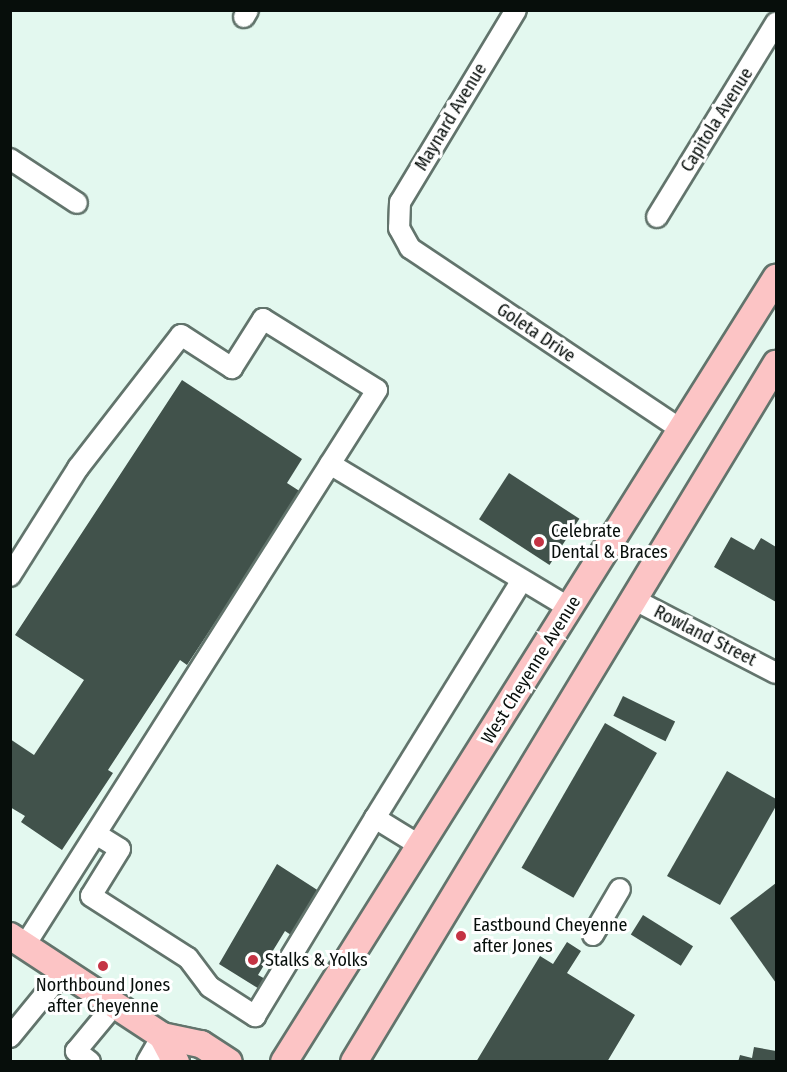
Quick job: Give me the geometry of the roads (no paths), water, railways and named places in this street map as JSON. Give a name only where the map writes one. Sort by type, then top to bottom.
[{"type":"main road","name":"West Cheyenne Avenue","points":[[284,1062],[777,278]]},
{"type":"main road","points":[[354,1062],[777,364]]},
{"type":"main road","points":[[18,940],[162,1036],[201,1044],[229,1062]]},
{"type":"main road","points":[[162,1036],[176,1062]]},
{"type":"street","name":"Maynard Avenue","points":[[399,228],[400,202],[516,10]]},
{"type":"street","name":"Capitola Avenue","points":[[657,217],[777,23]]},
{"type":"street","points":[[10,159],[77,203]]},
{"type":"street","name":"Goleta Drive","points":[[399,228],[410,248],[682,430]]},
{"type":"street","points":[[10,576],[78,468],[181,335],[232,368],[263,319],[377,390],[96,834],[18,940]]},
{"type":"street","points":[[330,464],[521,582],[570,608]]},
{"type":"street","points":[[96,834],[120,849],[91,896],[188,958],[210,987],[255,1016],[521,582]]},
{"type":"street","name":"Rowland Street","points":[[633,599],[777,673]]},
{"type":"street","points":[[375,818],[419,845]]},
{"type":"street","points":[[593,935],[620,889]]},
{"type":"street","points":[[10,1038],[64,971]]},
{"type":"street","points":[[90,1062],[76,1051],[114,1005]]},
{"type":"street","points":[[147,1062],[162,1036]]},
{"type":"place","name":"Celebrate Dental & Braces","points":[[539,542]]},
{"type":"place","name":"Eastbound Cheyenne after Jones","points":[[461,936]]},
{"type":"place","name":"Stalks & Yolks","points":[[253,960]]},
{"type":"place","name":"Northbound Jones after Cheyenne","points":[[103,966]]}]
